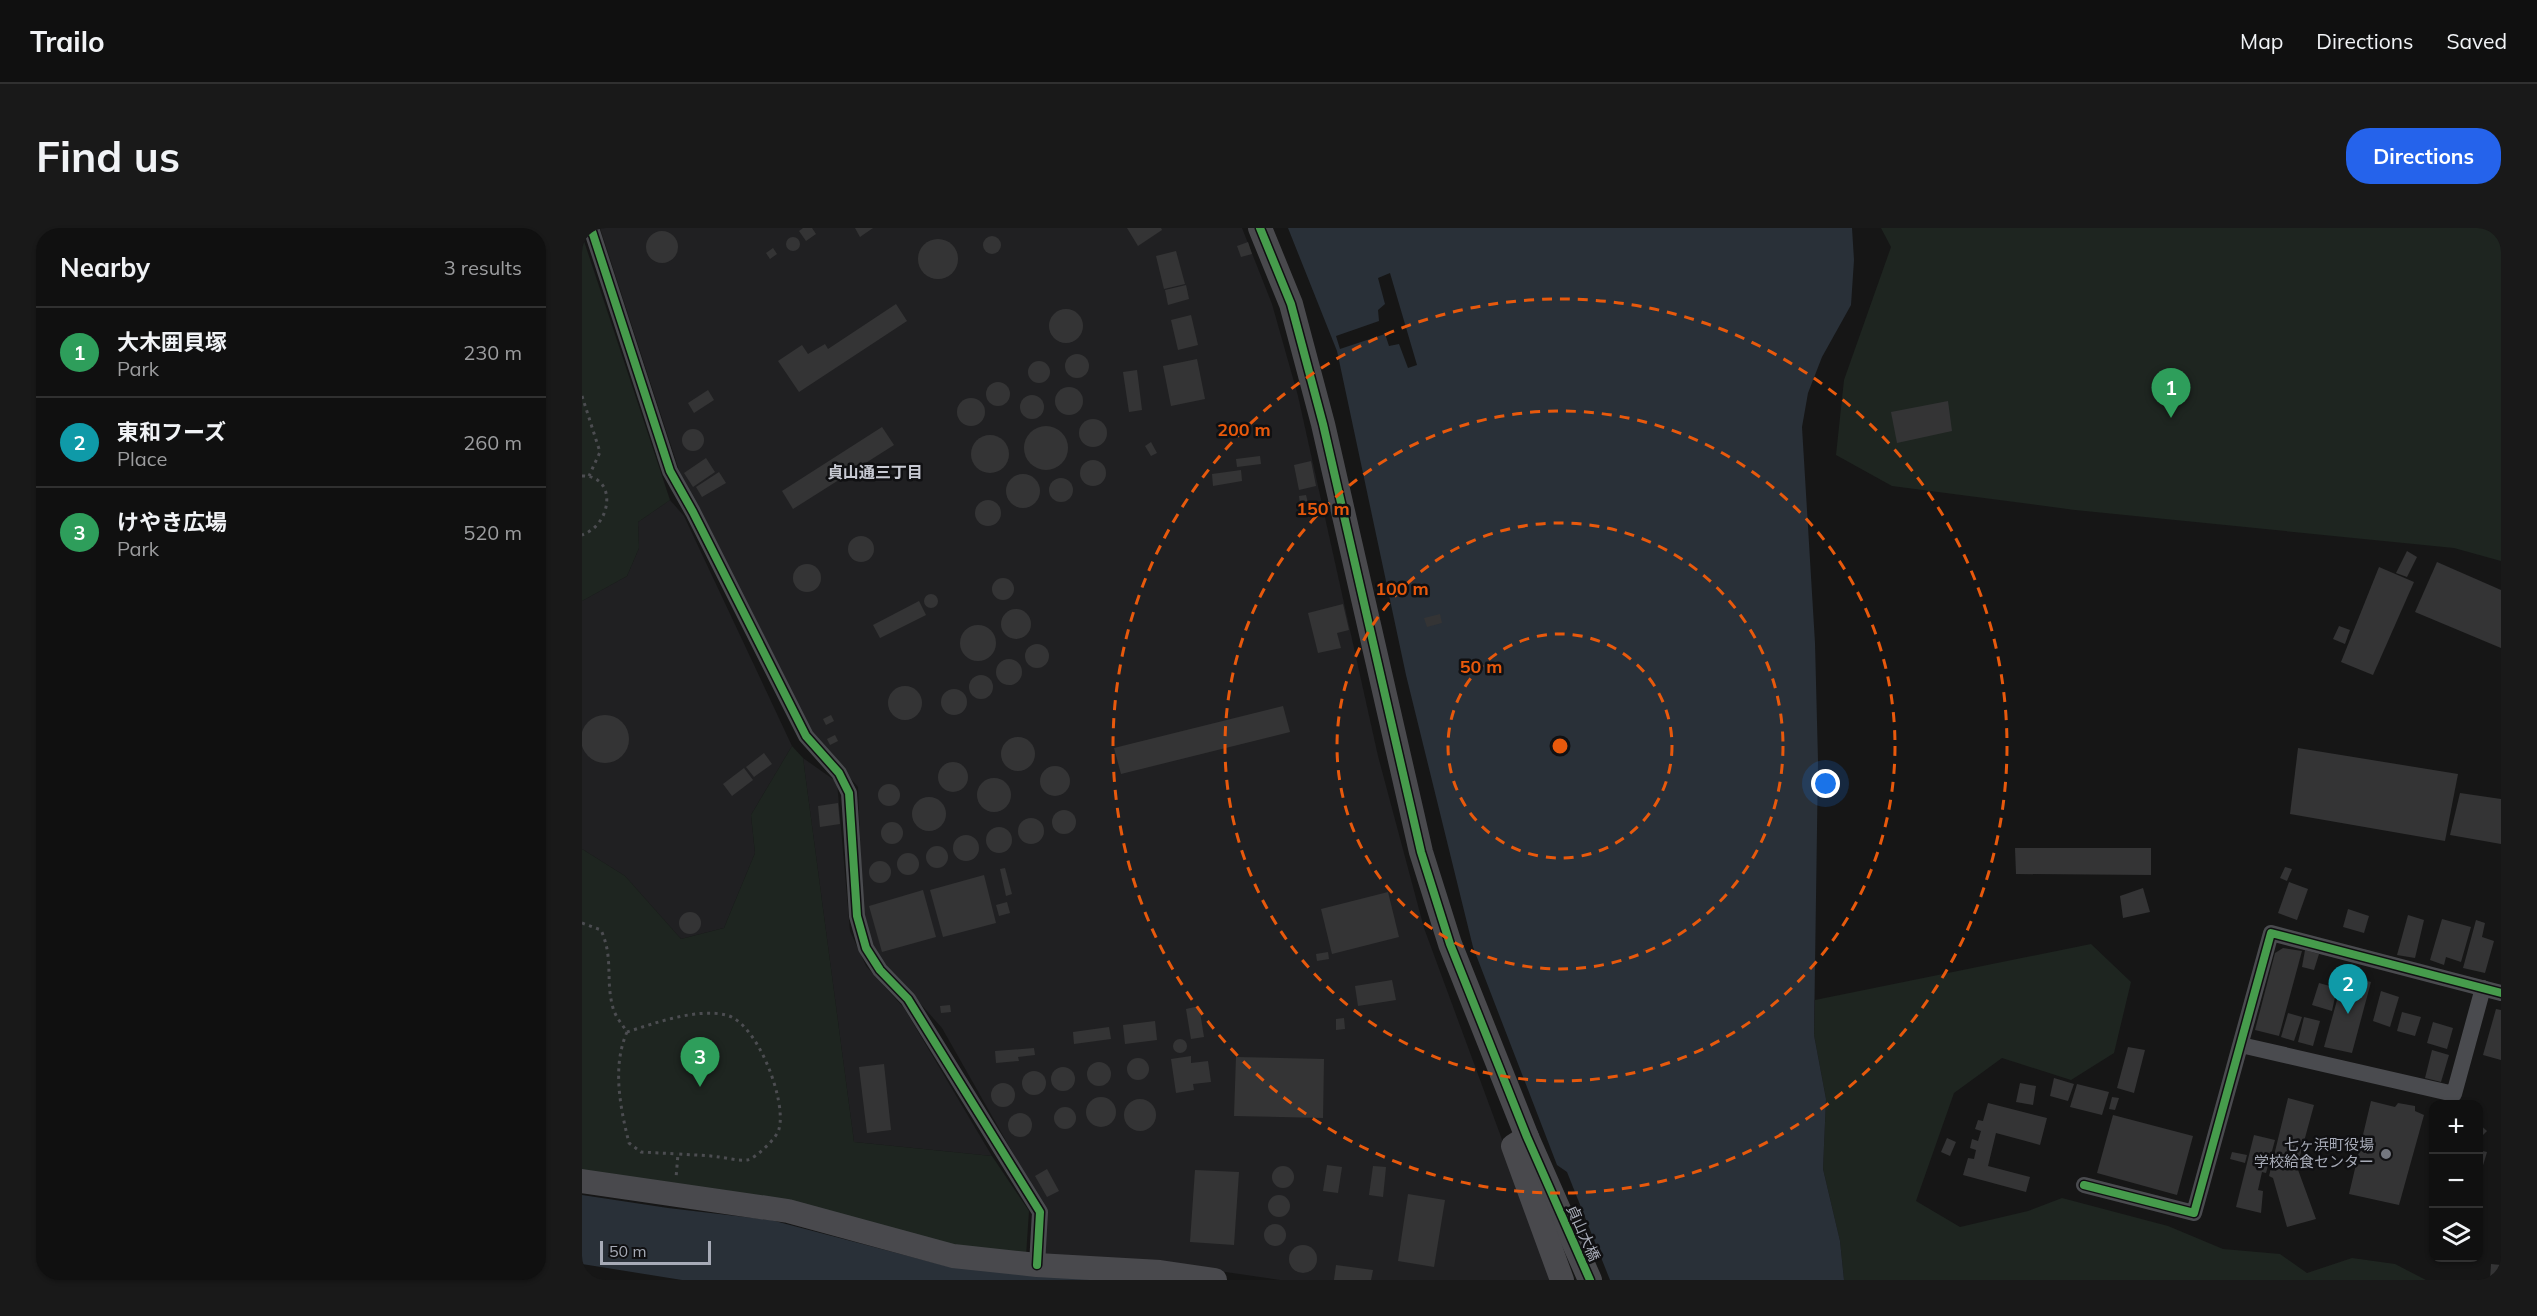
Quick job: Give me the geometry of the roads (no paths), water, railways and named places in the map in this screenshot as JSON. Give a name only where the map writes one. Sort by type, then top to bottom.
[{"type":"street","points":[[591,228],[670,471],[806,736],[839,773],[849,793],[857,916],[866,948],[880,970],[908,999],[1040,1212],[1037,1265]]},
{"type":"street","name":"貞山大橋","points":[[1260,228],[1291,304],[1323,424],[1421,852],[1450,944],[1527,1137],[1590,1280]]},
{"type":"street","points":[[2084,1185],[2194,1213],[2271,933],[2501,993]]},
{"type":"street","points":[[2241,1045],[2454,1094],[2483,988]]},
{"type":"street","points":[[1527,1137],[1513,1146],[1562,1280]]},
{"type":"street","points":[[582,1181],[788,1211],[953,1256],[1037,1265],[1160,1272],[1215,1280]]},
{"type":"place","name":"大木囲貝塚","points":[[2171,418]]},
{"type":"place","name":"東和フーズ","points":[[2348,1014]]},
{"type":"place","name":"けやき広場","points":[[700,1087]]},
{"type":"place","name":"七ヶ浜町役場 学校給食センター","points":[[2386,1154]]},
{"type":"district","name":"貞山通三丁目","points":[[875,472]]}]
